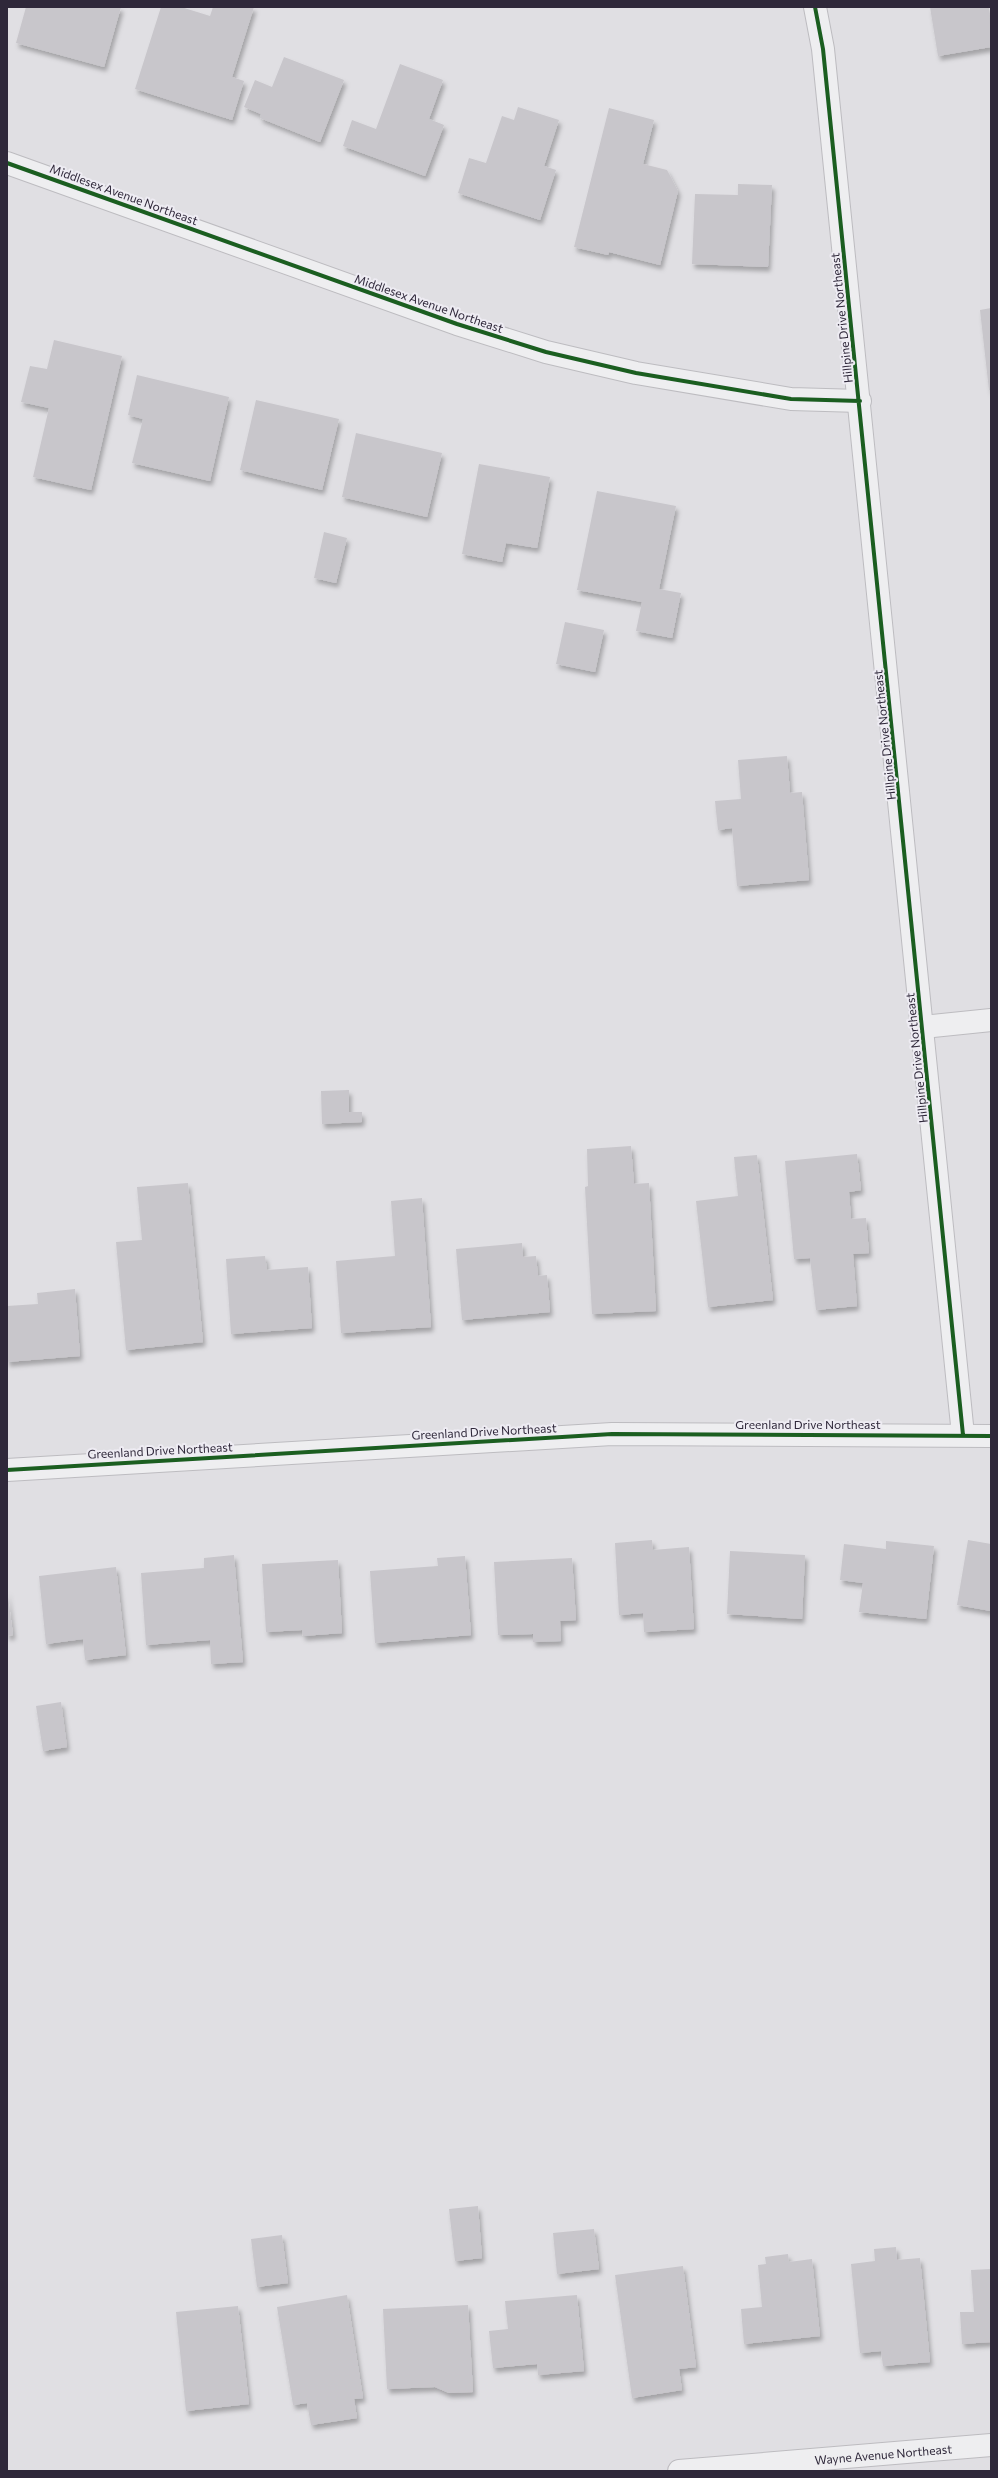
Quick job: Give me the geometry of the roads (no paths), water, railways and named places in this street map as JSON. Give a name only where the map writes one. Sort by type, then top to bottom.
[{"type":"street","name":"Hillpine Drive Northeast","points":[[815,7],[823,48],[860,401],[963,1435]]},
{"type":"street","name":"Middlesex Avenue Northeast","points":[[7,163],[457,324],[546,352],[636,373],[792,399],[860,401]]},
{"type":"street","points":[[923,1027],[991,1020]]},
{"type":"street","name":"Greenland Drive Northeast","points":[[7,1470],[612,1434],[963,1435]]},
{"type":"street","points":[[963,1435],[991,1436]]},
{"type":"street","name":"Wayne Avenue Northeast","points":[[679,2471],[991,2445]]}]
